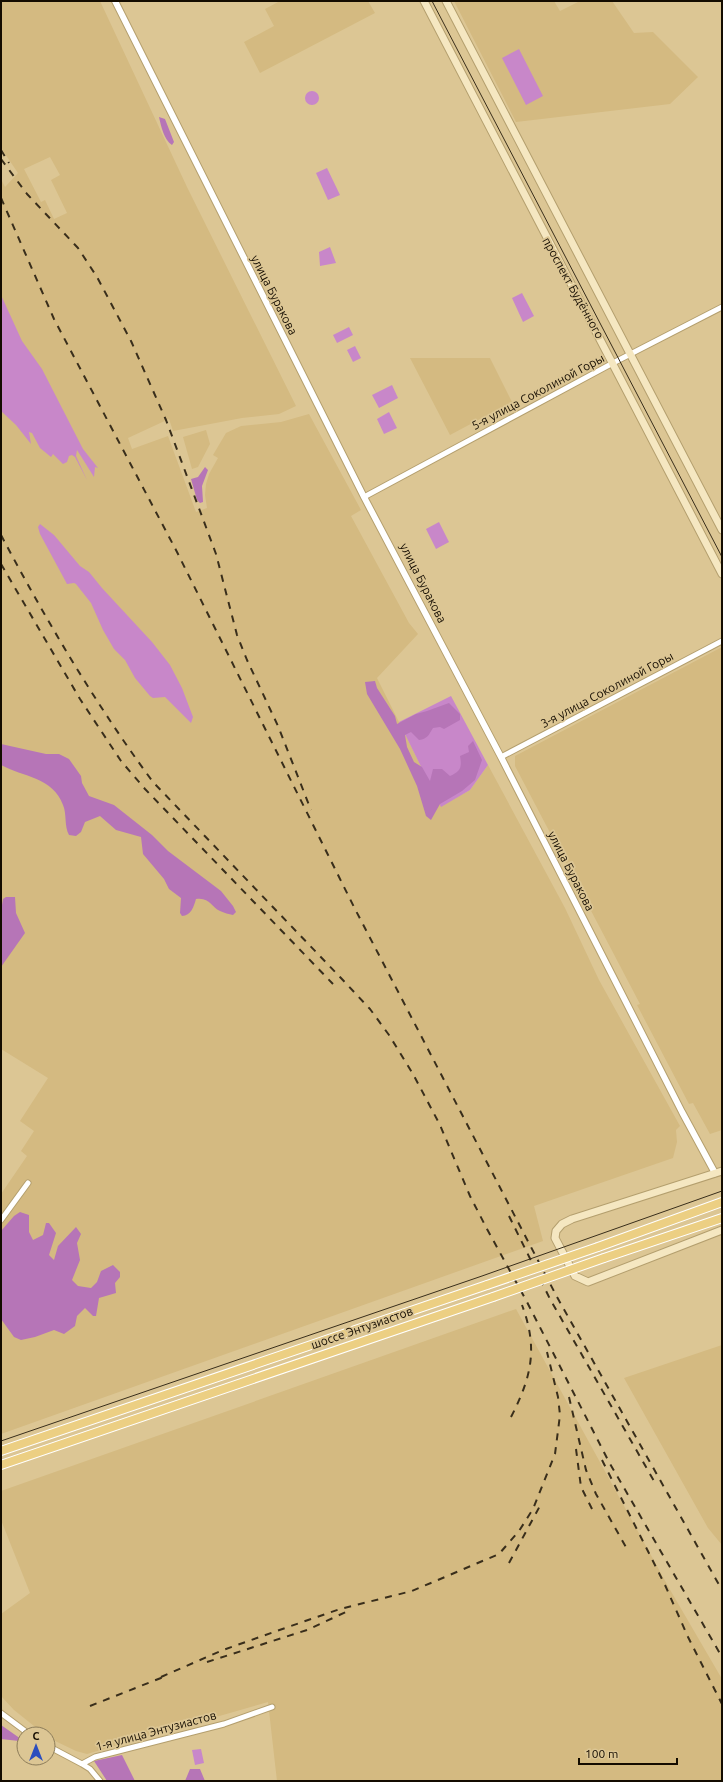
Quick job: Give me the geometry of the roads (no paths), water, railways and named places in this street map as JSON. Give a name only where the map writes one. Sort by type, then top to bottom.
[{"type":"main road","name":"проспект Будённого","points":[[424,1],[722,574]]},
{"type":"main road","name":"проспект Будённого","points":[[446,1],[722,530]]},
{"type":"main road","points":[[719,1172],[572,1219],[562,1224],[556,1231],[555,1238],[575,1276],[588,1282],[722,1230]]},
{"type":"main road","name":"шоссе Энтузиастов","points":[[1,1451],[598,1247],[722,1201]]},
{"type":"main road","name":"шоссе Энтузиастов","points":[[1,1465],[722,1218]]},
{"type":"street","name":"улица Буракова","points":[[115,1],[364,497],[501,757],[682,1112],[719,1172]]},
{"type":"street","name":"5-я улица Соколиной Горы","points":[[364,497],[613,363],[722,307]]},
{"type":"street","name":"3-я улица Соколиной Горы","points":[[501,757],[722,640]]},
{"type":"street","points":[[1,1220],[28,1183]]},
{"type":"street","name":"1-я улица Энтузиастов","points":[[82,1764],[95,1757],[224,1724],[272,1707]]},
{"type":"street","points":[[1,1713],[18,1726]]},
{"type":"street","points":[[56,1750],[90,1769],[100,1781]]},
{"type":"tram line","points":[[432,1],[722,557]]},
{"type":"tram line","points":[[1,1441],[482,1276],[722,1191]]},
{"type":"railway","points":[[1,150],[9,163]]},
{"type":"railway","points":[[1,159],[27,194],[78,248],[97,277],[131,341],[166,420],[216,554],[237,635],[278,726],[311,810]]},
{"type":"railway","points":[[1,198],[54,319],[177,552],[355,909],[557,1297],[722,1590]]},
{"type":"railway","points":[[1,535],[72,662],[153,782],[370,1009],[389,1035],[413,1074],[440,1125],[470,1196],[527,1302],[609,1462],[722,1657]]},
{"type":"railway","points":[[1,564],[80,699],[121,761],[145,789],[333,984]]},
{"type":"railway","points":[[509,1216],[550,1299],[654,1481]]},
{"type":"railway","points":[[511,1417],[524,1388],[530,1362],[530,1335],[522,1305]]},
{"type":"railway","points":[[161,1677],[223,1650],[340,1609],[412,1591],[499,1554],[519,1531],[533,1509],[555,1454],[560,1415],[558,1397],[547,1352]]},
{"type":"railway","points":[[569,1397],[586,1470],[596,1494],[627,1549]]},
{"type":"railway","points":[[576,1449],[581,1487],[595,1515]]},
{"type":"railway","points":[[602,1460],[665,1585],[688,1637],[722,1704]]},
{"type":"railway","points":[[509,1563],[541,1504]]},
{"type":"railway","points":[[207,1662],[307,1630],[348,1611]]},
{"type":"railway","points":[[90,1706],[166,1676]]}]
